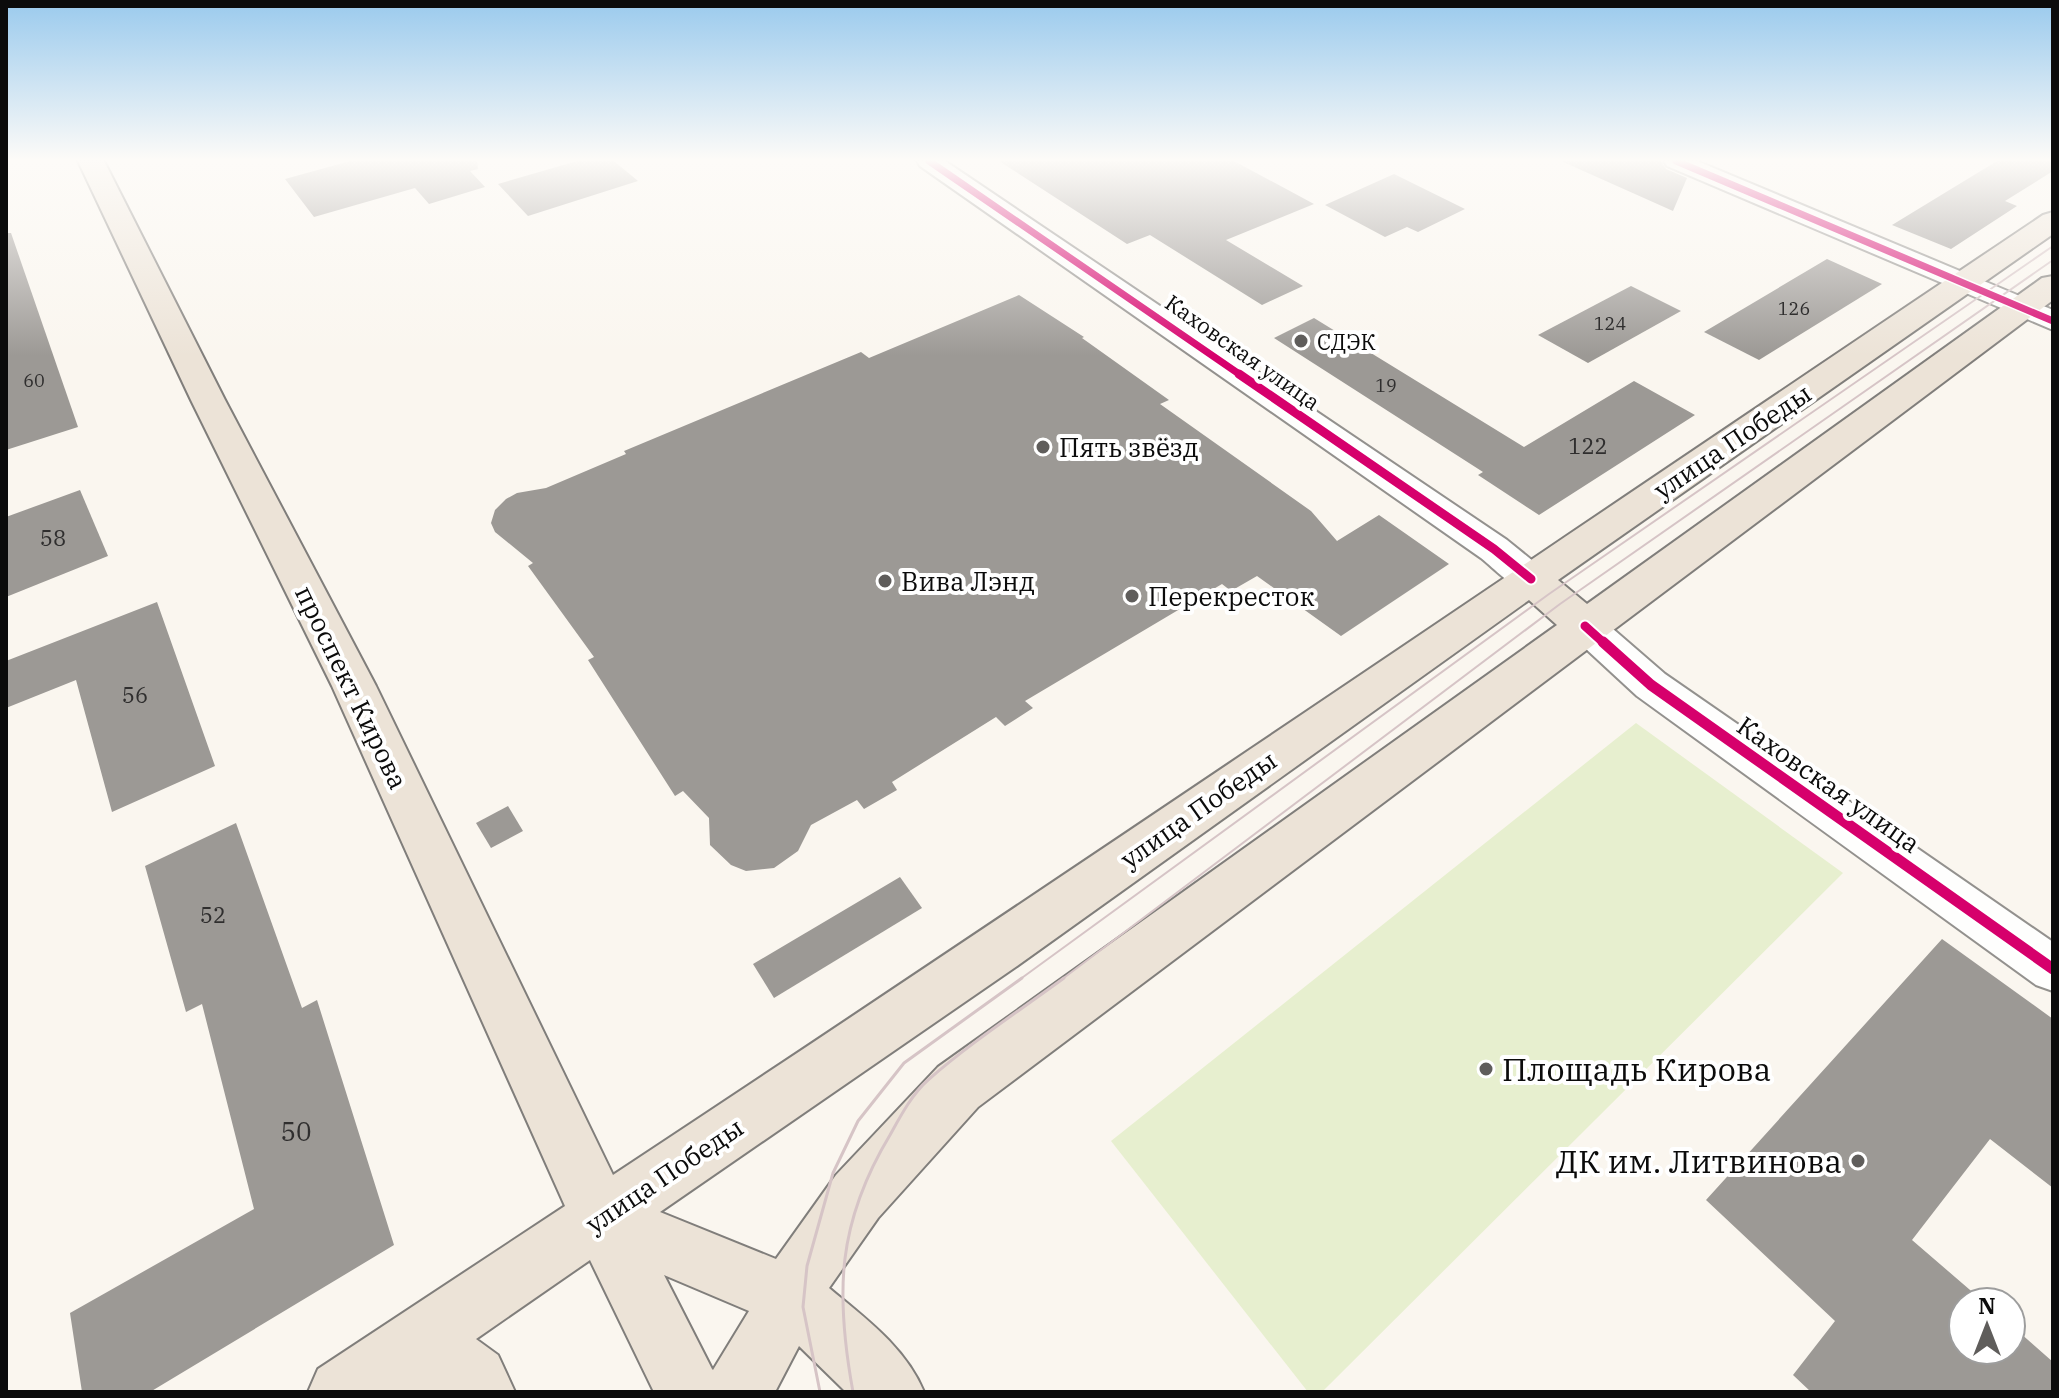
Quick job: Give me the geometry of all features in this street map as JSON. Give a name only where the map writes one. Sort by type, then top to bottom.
[{"type":"main road","name":"проспект Кирова","points":[[123,226],[214,414],[354,686],[602,1218],[689,1392]]},
{"type":"main road","name":"улица Победы","points":[[349,1387],[999,949],[1369,689],[2045,226]]},
{"type":"main road","points":[[737,1392],[757,1364],[789,1296],[855,1197],[958,1087],[1585,626],[2037,315],[2053,285]]},
{"type":"main road","name":"Каховская улица","points":[[1531,579],[1585,626]]},
{"type":"main road","points":[[602,1218],[789,1296],[844,1342],[891,1392]]},
{"type":"main road","points":[[349,1387],[418,1359],[453,1360],[476,1377],[482,1392]]},
{"type":"street","name":"Каховская улица","points":[[1024,226],[1457,523],[1531,579]]},
{"type":"street","points":[[1827,226],[2037,315]]},
{"type":"street","name":"Каховская улица","points":[[1585,626],[1651,685],[2053,969]]},
{"type":"green space","points":[[1636,723],[1843,873],[1322,1392],[1308,1392],[1111,1141]]},
{"type":"building","points":[[1100,226],[1260,226],[1226,240],[1303,286],[1262,305],[1150,235],[1127,244]]},
{"type":"building","points":[[1365,226],[1430,226],[1418,232],[1407,227],[1385,237]]},
{"type":"building","points":[[1895,226],[1986,226],[1951,249]]},
{"type":"building","points":[[6,233],[11,233],[78,427],[6,450]]},
{"type":"building","points":[[1827,259],[1882,284],[1759,360],[1704,332]]},
{"type":"building","points":[[1631,286],[1681,311],[1588,363],[1538,335]]},
{"type":"building","name":"Вива Лэнд","points":[[1019,295],[1084,337],[1169,400],[1160,404],[1311,511],[1337,541],[1379,515],[1449,564],[1341,636],[1257,576],[1231,591],[1222,584],[1025,701],[1033,708],[1005,726],[996,717],[892,782],[897,790],[864,809],[857,800],[811,825],[798,851],[774,868],[746,871],[731,865],[710,845],[709,818],[683,791],[675,796],[588,660],[594,657],[528,566],[533,563],[495,532],[491,523],[495,510],[517,493],[546,488],[626,454],[624,451],[861,352],[869,358]]},
{"type":"building","points":[[1314,318],[1524,447],[1634,381],[1695,415],[1539,515],[1478,475],[1483,472],[1274,338]]},
{"type":"building","points":[[80,490],[108,556],[6,597],[6,517]]},
{"type":"building","points":[[157,602],[215,766],[112,812],[76,680],[6,708],[6,661]]},
{"type":"building","points":[[508,806],[523,831],[491,848],[476,823]]},
{"type":"building","points":[[236,823],[302,1008],[317,1000],[394,1245],[150,1392],[82,1392],[70,1313],[254,1209],[202,1004],[186,1012],[145,866]]},
{"type":"building","points":[[900,877],[922,908],[774,998],[753,964]]},
{"type":"building","name":"ДК им. Литвинова","points":[[1942,939],[2053,1019],[2053,1188],[1990,1139],[1912,1240],[1965,1286],[1947,1286],[1947,1366],[2027,1366],[2027,1339],[2053,1362],[2053,1392],[1811,1392],[1793,1375],[1835,1321],[1706,1200]]},
{"type":"tram line","points":[[1019,980],[1549,594],[2053,246]]},
{"type":"tram line","points":[[1061,980],[1560,604],[2053,260]]},
{"type":"tram line","points":[[820,1392],[803,1307],[807,1266],[833,1173],[858,1121],[904,1063],[1022,978]]},
{"type":"tram line","points":[[853,1392],[844,1322],[845,1259],[859,1198],[872,1167],[902,1113],[922,1086],[978,1040],[1064,978]]},
{"type":"cycle path","points":[[1024,226],[1494,549],[1531,579]]},
{"type":"cycle path","points":[[1830,226],[2053,321]]},
{"type":"cycle path","points":[[1585,626],[1651,685],[2053,969]]},
{"type":"place","name":"СДЭК","points":[[1301,341]]},
{"type":"place","name":"Пять звёзд","points":[[1043,447]]},
{"type":"place","name":"Вива Лэнд","points":[[885,581]]},
{"type":"place","name":"Перекресток","points":[[1132,596]]},
{"type":"place","name":"Площадь Кирова","points":[[1486,1069]]},
{"type":"place","name":"ДК им. Литвинова","points":[[1858,1161]]}]
